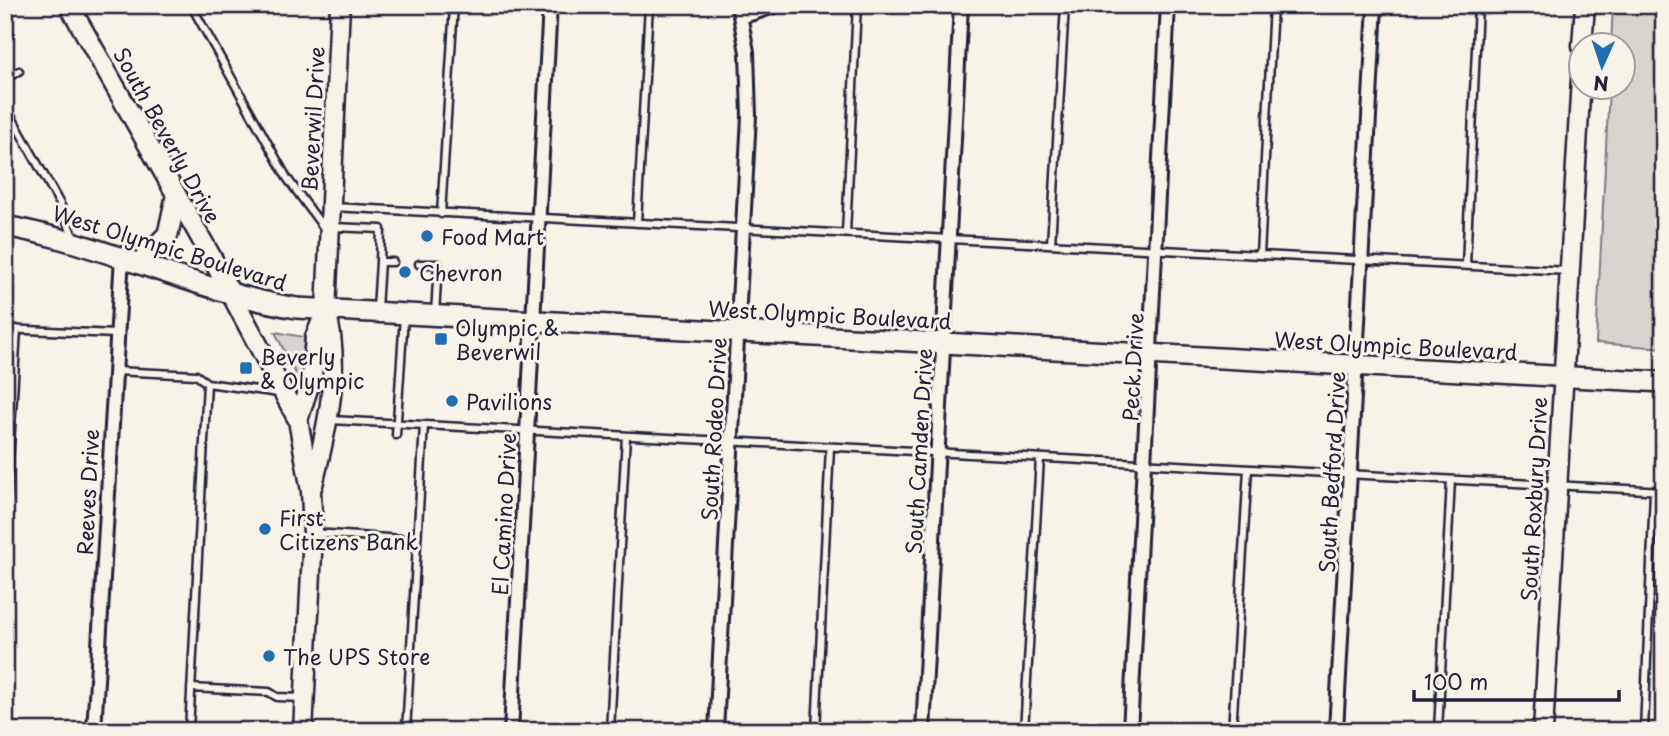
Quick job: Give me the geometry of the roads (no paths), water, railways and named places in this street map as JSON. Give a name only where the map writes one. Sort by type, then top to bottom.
[{"type":"main road","points":[[131,260],[168,234],[173,223],[176,197]]},
{"type":"main road","name":"West Olympic Boulevard","points":[[5,226],[75,241],[264,303],[326,311],[1664,382]]},
{"type":"street","name":"South Beverly Drive","points":[[69,5],[231,294],[298,420],[312,492],[313,533],[303,731]]},
{"type":"street","name":"Beverwil Drive","points":[[326,311],[340,5]]},
{"type":"street","name":"El Camino Drive","points":[[511,731],[550,5]]},
{"type":"street","points":[[739,11],[777,5]]},
{"type":"street","name":"South Camden Drive","points":[[923,731],[961,5]]},
{"type":"street","name":"Peck Drive","points":[[1130,731],[1158,249],[1168,5]]},
{"type":"street","name":"South Bedford Drive","points":[[1336,731],[1375,5]]},
{"type":"street","points":[[1583,32],[1585,5]]},
{"type":"street","name":"South Rodeo Drive","points":[[716,731],[749,83],[739,11]]},
{"type":"street","name":"South Roxbury Drive","points":[[1543,731],[1579,102]]},
{"type":"street","name":"Reeves Drive","points":[[94,731],[115,334],[131,260]]},
{"type":"street","points":[[312,492],[329,420],[334,338],[326,311]]},
{"type":"street","points":[[298,420],[312,376],[315,337],[326,311]]},
{"type":"lane","points":[[191,5],[287,178],[329,231],[381,229],[377,313]]},
{"type":"lane","points":[[441,214],[454,5]]},
{"type":"lane","points":[[636,223],[649,5]]},
{"type":"lane","points":[[846,233],[858,5]]},
{"type":"lane","points":[[1051,244],[1065,5]]},
{"type":"lane","points":[[1260,256],[1273,5]]},
{"type":"lane","points":[[1466,265],[1478,5]]},
{"type":"lane","points":[[5,79],[19,71]]},
{"type":"lane","points":[[5,105],[61,206],[75,241]]},
{"type":"lane","points":[[330,207],[1569,271]]},
{"type":"lane","points":[[380,262],[393,262]]},
{"type":"lane","points":[[419,264],[438,264],[435,316]]},
{"type":"lane","points":[[396,435],[404,314]]},
{"type":"lane","points":[[5,329],[115,334]]},
{"type":"lane","points":[[5,530],[16,329]]},
{"type":"lane","points":[[113,371],[196,375],[207,383],[284,393]]},
{"type":"lane","points":[[189,731],[207,383]]},
{"type":"lane","points":[[329,420],[1664,491]]},
{"type":"lane","points":[[406,731],[424,425]]},
{"type":"lane","points":[[610,731],[626,436]]},
{"type":"lane","points":[[816,731],[830,447]]},
{"type":"lane","points":[[1024,731],[1040,458]]},
{"type":"lane","points":[[1233,731],[1248,469]]},
{"type":"lane","points":[[1438,731],[1451,480]]},
{"type":"lane","points":[[1644,731],[1654,491]]},
{"type":"lane","points":[[313,533],[417,540]]},
{"type":"lane","points":[[191,688],[269,692],[277,697],[305,698]]},
{"type":"place","name":"Food Mart","points":[[427,236]]},
{"type":"place","name":"Chevron","points":[[405,272]]},
{"type":"place","name":"Olympic & Beverwil","points":[[441,339]]},
{"type":"place","name":"Beverly & Olympic","points":[[246,368]]},
{"type":"place","name":"Pavilions","points":[[452,401]]},
{"type":"place","name":"First Citizens Bank","points":[[265,529]]},
{"type":"place","name":"The UPS Store","points":[[269,656]]}]
